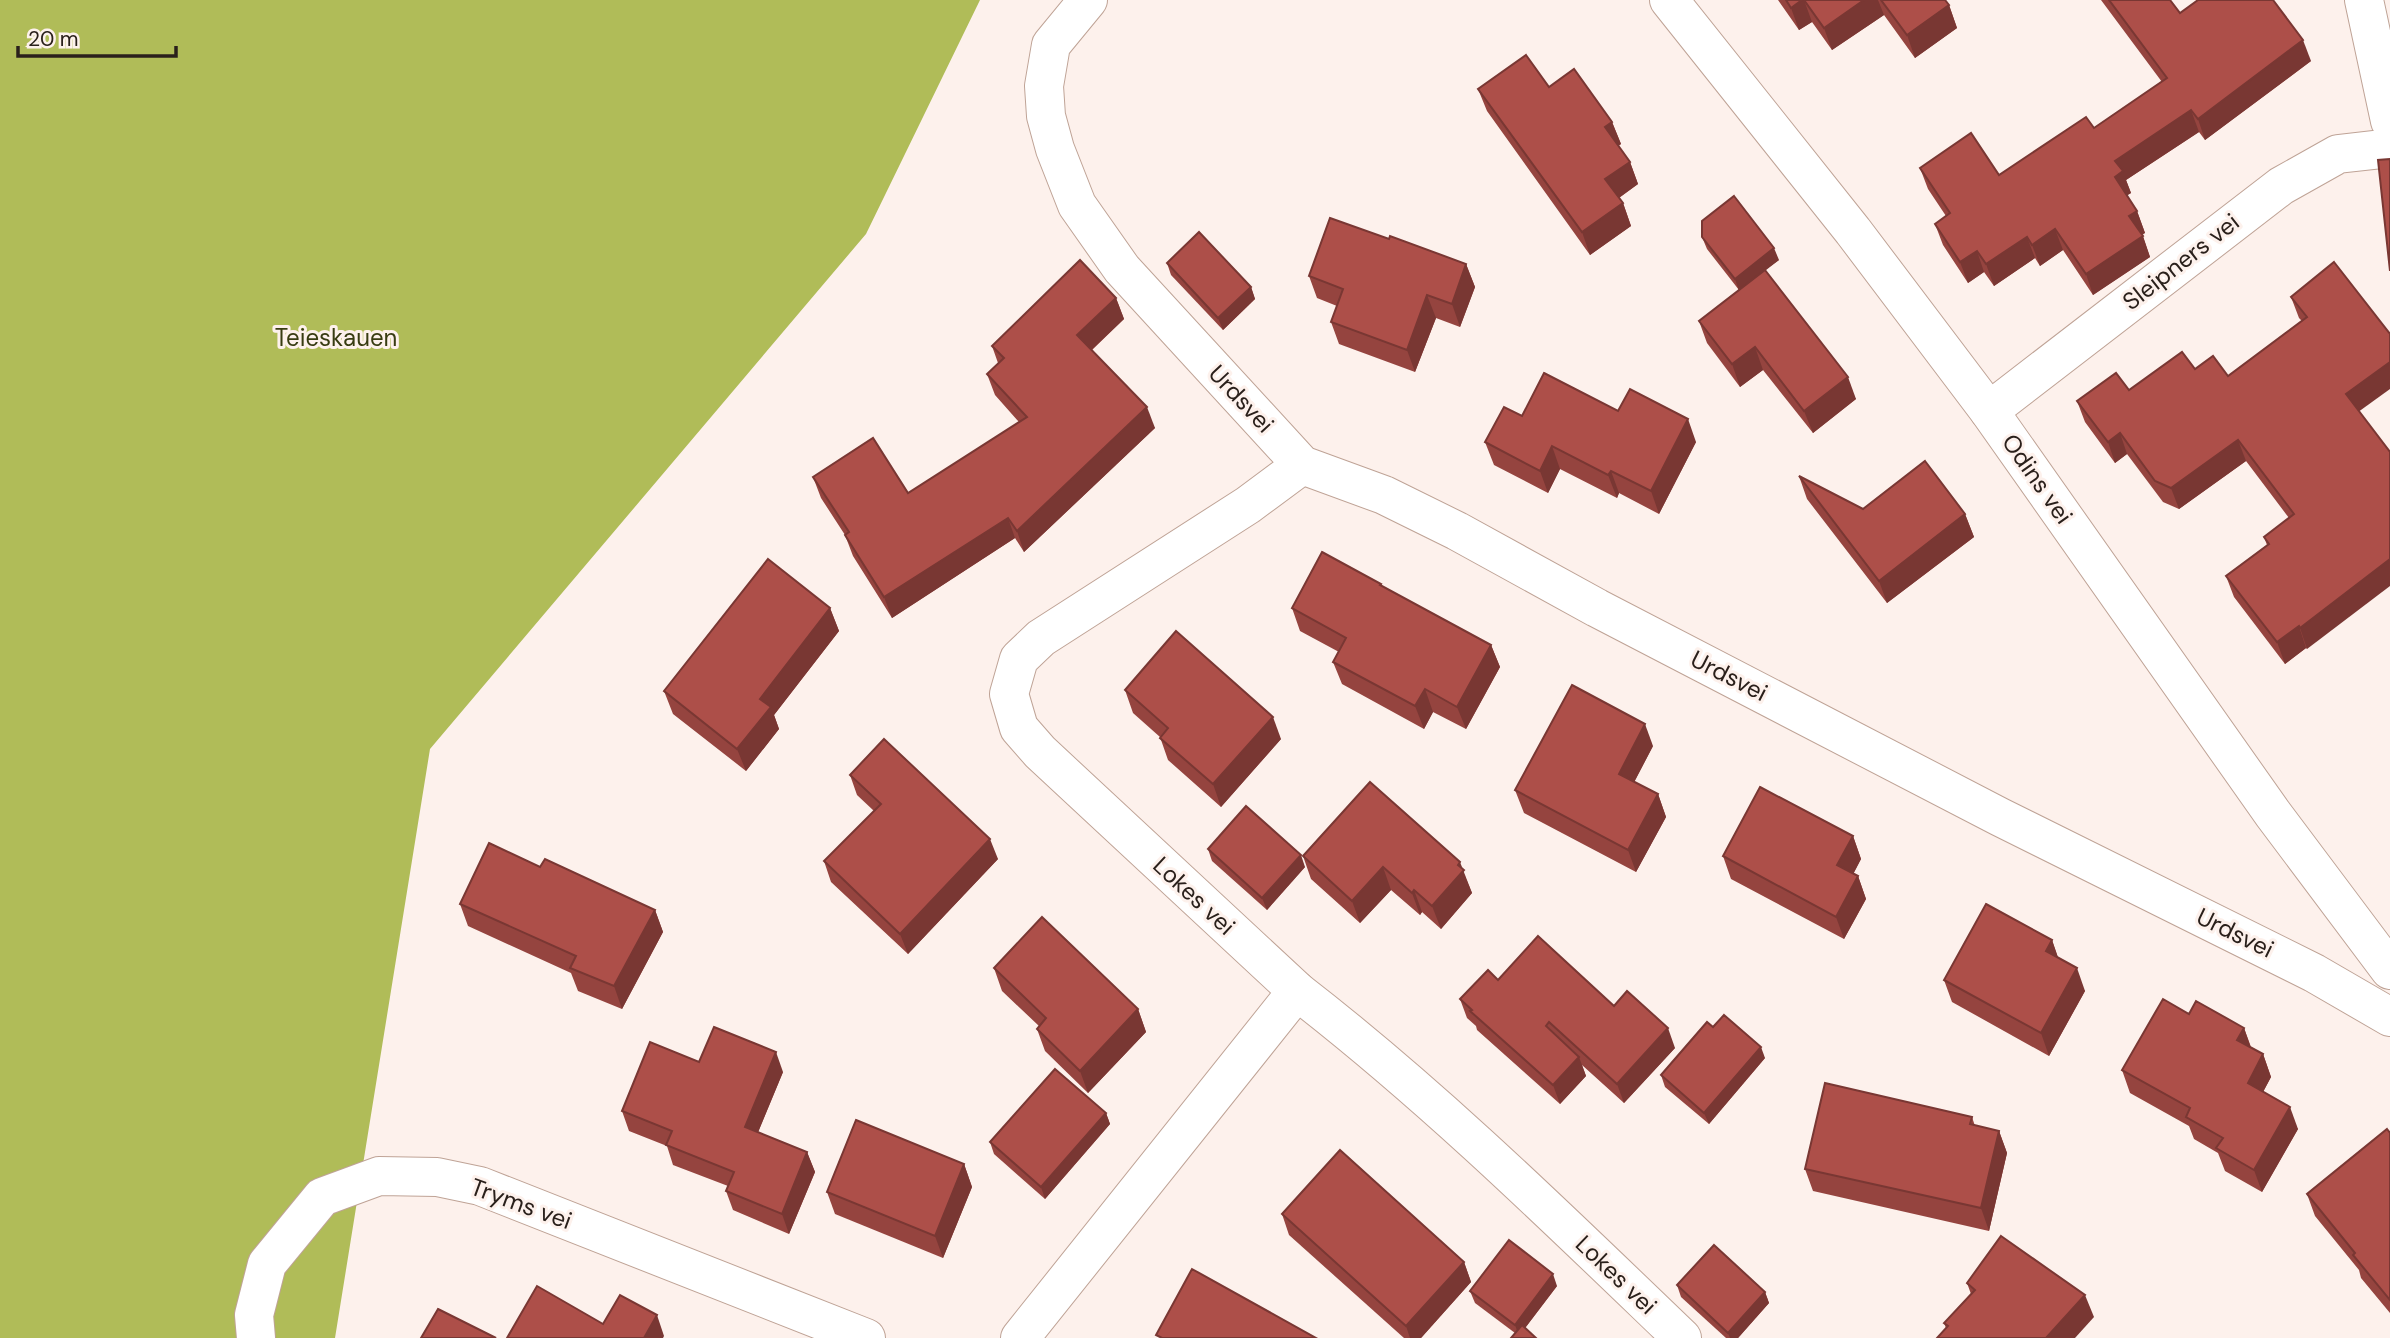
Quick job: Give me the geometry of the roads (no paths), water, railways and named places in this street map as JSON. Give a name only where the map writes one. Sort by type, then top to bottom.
[{"type":"street","name":"Urdsvei","points":[[1088,0],[1051,45],[1044,86],[1046,116],[1055,149],[1077,205],[1122,269],[1303,465],[1384,495],[1457,531],[1597,608],[1976,805],[2314,973],[2390,1017]]},
{"type":"street","name":"Odins vei","points":[[1668,0],[1853,231],[1989,411],[2273,814],[2390,970]]},
{"type":"street","points":[[2364,0],[2390,121]]},
{"type":"street","name":"Sleipners vei","points":[[1989,411],[2281,186],[2339,154],[2390,148]]},
{"type":"street","name":"Lokes vei","points":[[1303,465],[1248,505],[1041,638],[1018,659],[1009,694],[1018,728],[1040,752],[1297,992],[1331,1017],[1486,1150],[1682,1338]]},
{"type":"street","points":[[1020,1338],[1297,992]]},
{"type":"street","name":"Tryms vei","points":[[256,1338],[254,1315],[267,1264],[322,1197],[379,1176],[437,1177],[480,1186],[866,1338]]},
{"type":"park label","name":"Teieskauen","points":[[336,338]]}]
